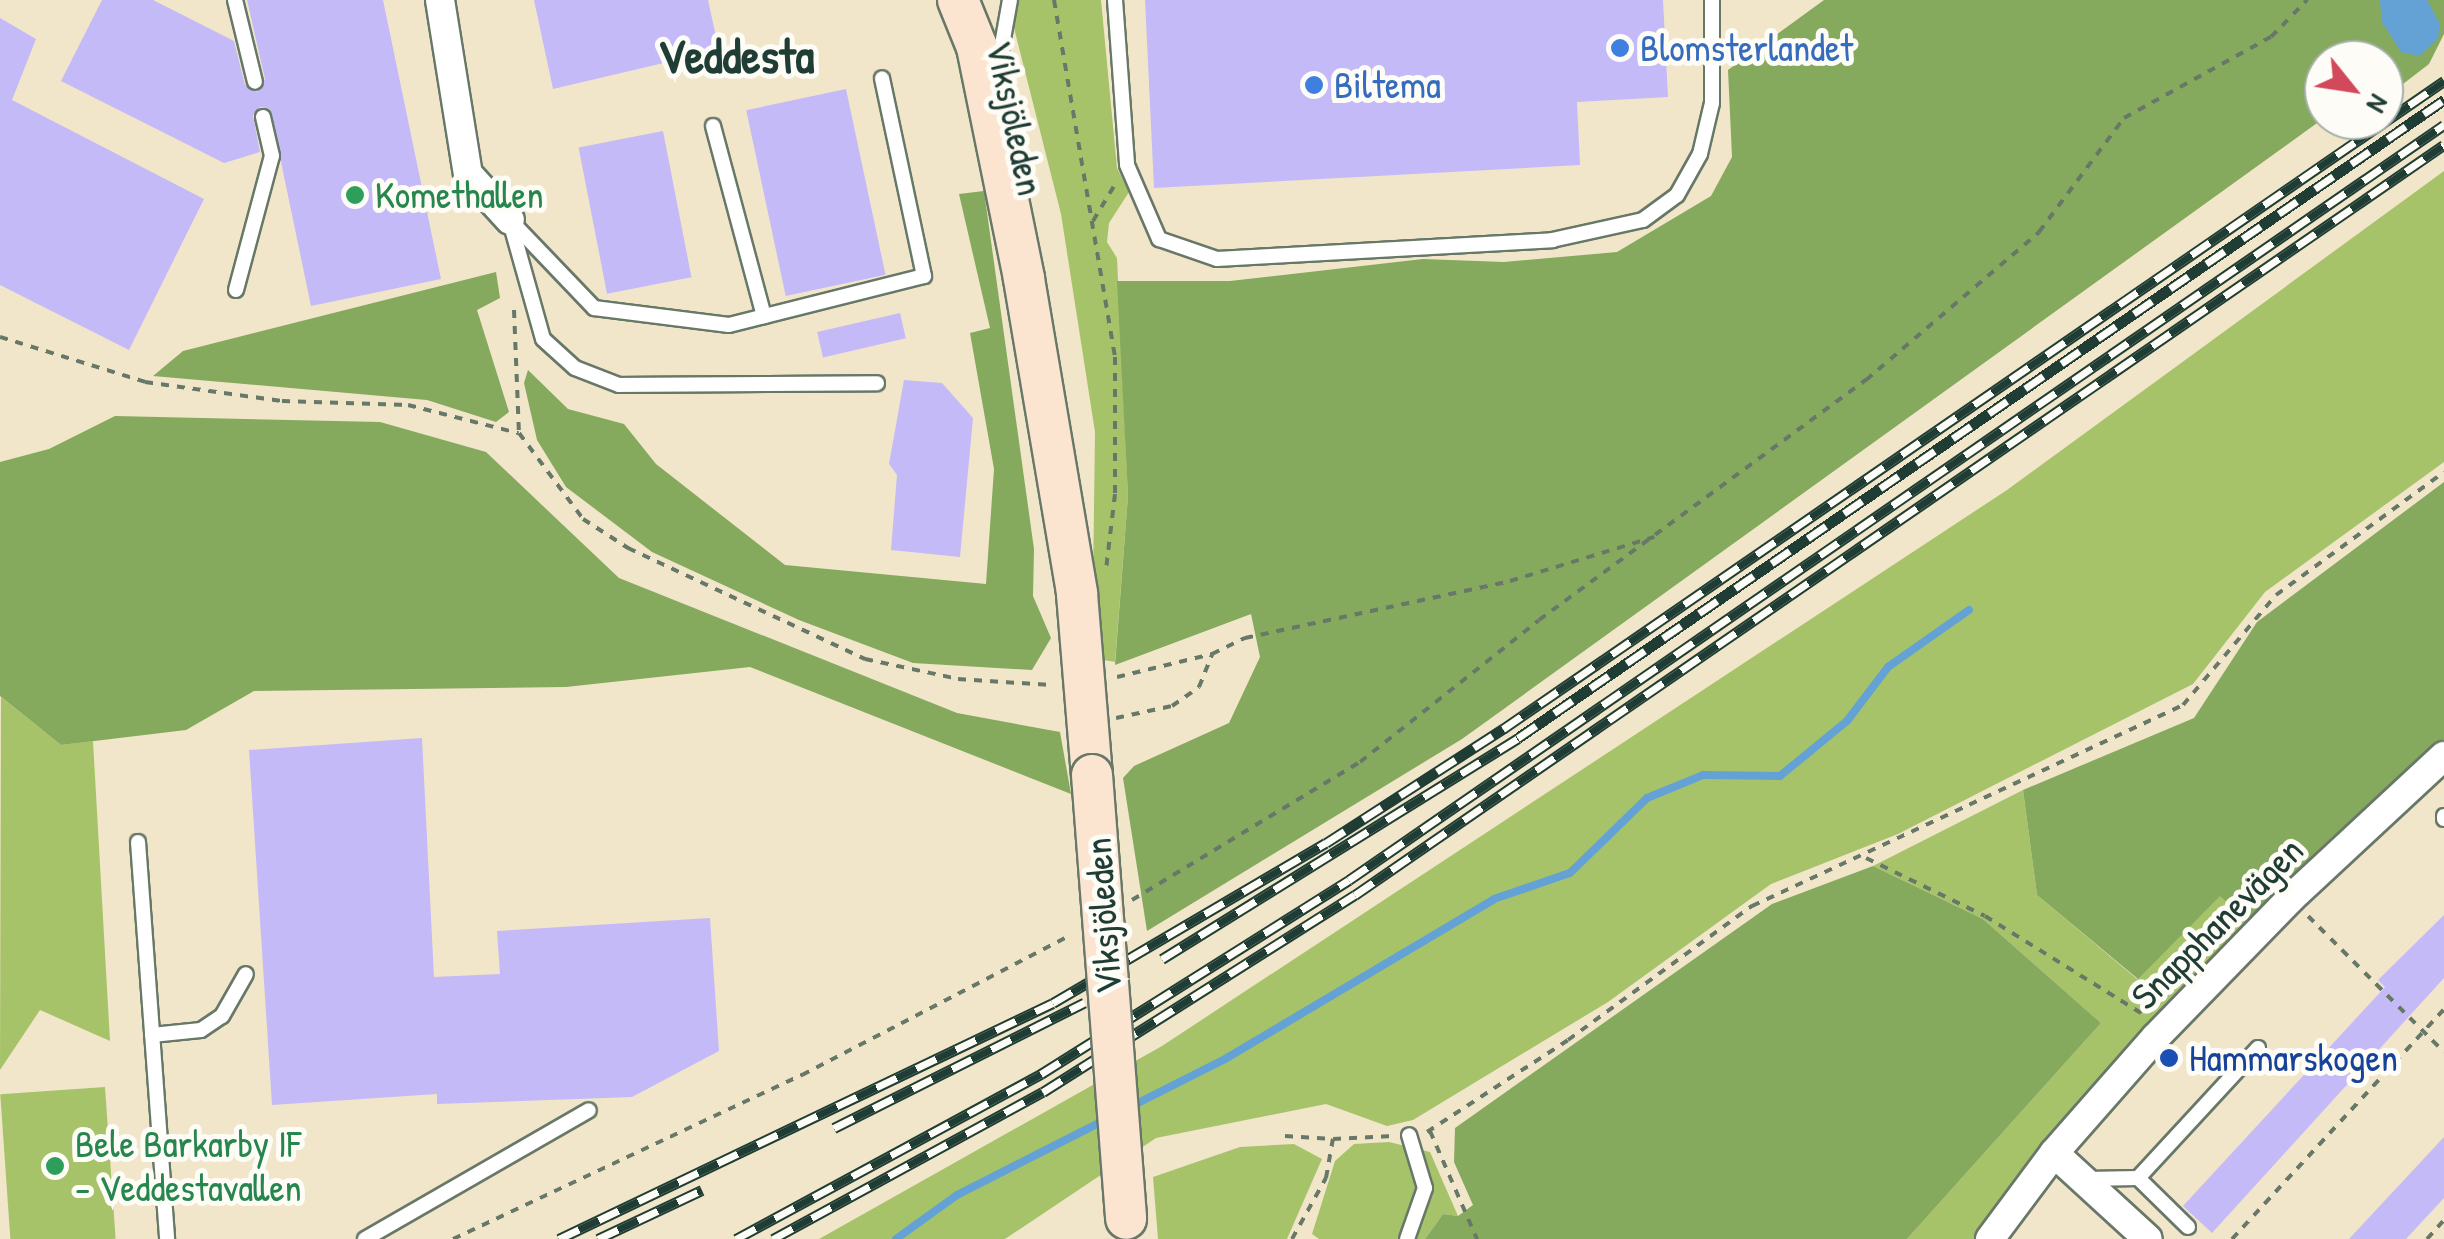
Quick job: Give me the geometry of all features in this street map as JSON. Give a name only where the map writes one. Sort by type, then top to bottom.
[{"type":"main road","name":"Viksjöleden","points":[[935,0],[990,66]]},
{"type":"main road","name":"Viksjöleden","points":[[958,0],[990,66],[1044,250],[1065,385],[1091,588],[1092,775],[1126,1229]]},
{"type":"main road","name":"Viksjöleden","points":[[990,66],[991,0]]},
{"type":"street","points":[[440,0],[468,174],[510,220]]},
{"type":"street","name":"Snapphanevägen","points":[[1990,1239],[2054,1153],[2165,1028],[2290,899],[2444,756]]},
{"type":"street","points":[[2054,1153],[2148,1239]]},
{"type":"lane","points":[[235,0],[255,82]]},
{"type":"lane","points":[[990,66],[1010,0]]},
{"type":"lane","points":[[1115,0],[1127,165],[1159,239],[1217,258],[1605,233],[1642,220],[1677,195],[1700,154],[1712,103],[1712,0]]},
{"type":"lane","points":[[510,220],[594,308],[730,325],[924,276],[882,78]]},
{"type":"lane","points":[[236,290],[272,156],[263,117]]},
{"type":"lane","points":[[713,126],[764,316]]},
{"type":"lane","points":[[510,220],[543,339],[575,368],[619,385],[877,383]]},
{"type":"lane","points":[[138,842],[167,1239]]},
{"type":"lane","points":[[152,1036],[200,1030],[222,1016],[246,974]]},
{"type":"lane","points":[[2138,1178],[2258,1048]]},
{"type":"lane","points":[[365,1239],[589,1110]]},
{"type":"lane","points":[[1407,1239],[1425,1188],[1409,1134]]},
{"type":"lane","points":[[2082,1179],[2138,1178],[2188,1226]]},
{"type":"path","points":[[1054,0],[1115,357],[1115,494],[1091,588]]},
{"type":"path","points":[[1115,677],[1212,654],[1245,638],[1510,581],[1658,536],[1866,380],[2039,232],[2124,118],[2271,37],[2307,0]]},
{"type":"path","points":[[1092,222],[1127,165]]},
{"type":"path","points":[[513,298],[519,434],[583,519],[751,607],[865,659],[958,679],[1062,686]]},
{"type":"path","points":[[0,337],[146,382],[282,402],[408,405],[519,434]]},
{"type":"path","points":[[1285,1136],[1333,1140],[1430,1131],[1752,906],[1866,858],[2184,705],[2276,595],[2444,472]]},
{"type":"path","points":[[1110,700],[1112,720],[1172,706],[1199,687],[1212,654]]},
{"type":"path","points":[[1866,858],[1985,916],[2165,1028]]},
{"type":"path","points":[[2290,899],[2444,1052]]},
{"type":"path","points":[[2232,1239],[2444,1009]]},
{"type":"path","points":[[1430,1131],[1477,1239]]},
{"type":"path","points":[[1292,1239],[1326,1178],[1333,1140]]},
{"type":"path","points":[[2427,1239],[2444,1220]]},
{"type":"green space","points":[[1016,0],[1101,0],[1117,168],[1129,192],[1109,223],[1107,242],[1117,258],[1128,496],[1115,662],[1092,658],[1095,432],[1061,214],[1013,24]]},
{"type":"green space","points":[[1824,0],[2444,0],[2444,34],[2429,64],[2404,83],[2404,40],[2304,40],[2304,132],[1462,739],[1147,931],[1123,778],[1134,766],[1229,723],[1260,657],[1251,614],[1115,665],[1128,496],[1117,281],[1230,281],[1423,259],[1504,262],[1617,252],[1711,196],[1732,157],[1728,70]]},
{"type":"green space","points":[[2444,171],[2444,462],[2265,592],[2193,684],[1898,834],[1771,884],[1608,1002],[1413,1120],[1387,1126],[1326,1104],[1156,1138],[1005,1239],[819,1239],[1162,1046],[2007,490]]},
{"type":"green space","points":[[984,191],[1034,549],[1033,596],[1051,638],[1032,670],[913,663],[799,620],[652,552],[566,487],[537,440],[524,383],[528,370],[568,409],[624,424],[656,464],[785,565],[986,584],[994,469],[970,333],[990,328],[959,194]]},
{"type":"green space","points":[[496,272],[500,298],[477,310],[509,412],[496,422],[427,400],[153,376],[183,351]]},
{"type":"green space","points":[[115,416],[380,422],[486,452],[619,578],[957,713],[1060,732],[1071,794],[750,667],[566,687],[254,691],[186,730],[61,745],[0,696],[0,462],[49,449]]},
{"type":"green space","points":[[2444,482],[2444,739],[2249,921],[2220,896],[2138,979],[2037,895],[2023,790],[2194,718],[2257,622]]},
{"type":"green space","points":[[1,697],[61,745],[93,741],[110,1041],[40,1010],[0,1070]]},
{"type":"green space","points":[[2023,790],[2037,895],[2137,979],[2220,895],[2249,921],[2153,1021],[1976,1239],[1907,1239],[2101,1023],[1983,919],[1873,866]]},
{"type":"green space","points":[[1873,866],[1983,919],[2101,1023],[1907,1239],[1425,1239],[1443,1214],[1458,1216],[1473,1205],[1454,1162],[1455,1128],[1772,904]]},
{"type":"green space","name":"Bele Barkarby IF - Veddestavallen","points":[[105,1087],[116,1239],[10,1239],[0,1094]]},
{"type":"green space","points":[[1389,1142],[1430,1152],[1458,1216],[1443,1214],[1425,1239],[1319,1239],[1312,1234],[1335,1161],[1354,1144]]},
{"type":"green space","points":[[1294,1144],[1322,1159],[1287,1239],[1158,1239],[1153,1177],[1240,1147]]},
{"type":"water","points":[[2380,0],[2427,0],[2440,24],[2438,39],[2419,56],[2404,53],[2404,40],[2393,40],[2382,22]]},
{"type":"building","name":"Komethallen","points":[[102,0],[153,0],[234,41],[245,85],[257,92],[265,79],[247,0],[383,0],[441,279],[311,306],[270,109],[260,107],[253,115],[260,152],[224,163],[61,81]]},
{"type":"building","points":[[534,0],[708,0],[719,50],[553,89]]},
{"type":"building","name":"Biltema","points":[[1145,0],[1663,0],[1668,97],[1577,102],[1580,165],[1154,188]]},
{"type":"building","points":[[0,18],[36,39],[12,100],[204,199],[129,350],[0,285]]},
{"type":"building","points":[[846,89],[886,275],[786,296],[746,110]]},
{"type":"building","points":[[663,131],[691,277],[607,294],[579,147]]},
{"type":"building","points":[[900,313],[906,338],[823,357],[817,332]]},
{"type":"building","points":[[904,380],[942,383],[973,418],[960,557],[891,550],[897,475],[889,464]]},
{"type":"building","points":[[422,738],[434,977],[500,974],[497,931],[710,918],[719,1051],[632,1097],[437,1104],[437,1094],[272,1105],[249,750]]},
{"type":"building","points":[[2444,915],[2444,978],[2212,1233],[2183,1206],[2385,987],[2378,980]]},
{"type":"building","points":[[2444,1137],[2444,1198],[2406,1239],[2349,1239]]},
{"type":"waterway","points":[[1130,1107],[1225,1059],[1494,899],[1570,873],[1647,798],[1703,775],[1780,776],[1847,721],[1888,667],[1969,610]]},
{"type":"waterway","points":[[896,1239],[957,1195],[1105,1120]]},
{"type":"railway","points":[[559,1239],[1053,1003],[1326,843],[1503,729],[2444,81]]},
{"type":"railway","points":[[1162,959],[1518,738],[2444,100]]},
{"type":"railway","points":[[736,1239],[1041,1074],[1349,880],[2444,125]]},
{"type":"railway","points":[[773,1239],[1043,1092],[1355,895],[2444,145]]},
{"type":"railway","points":[[834,1128],[1084,1003]]},
{"type":"railway","points":[[598,1239],[702,1190]]},
{"type":"place","name":"Blomsterlandet","points":[[1620,48]]},
{"type":"place","name":"Biltema","points":[[1314,85]]},
{"type":"place","name":"Komethallen","points":[[355,195]]},
{"type":"place","name":"Hammarskogen","points":[[2169,1058]]},
{"type":"place","name":"Bele Barkarby IF - Veddestavallen","points":[[55,1166]]},
{"type":"district","name":"Veddesta","points":[[736,56]]}]
